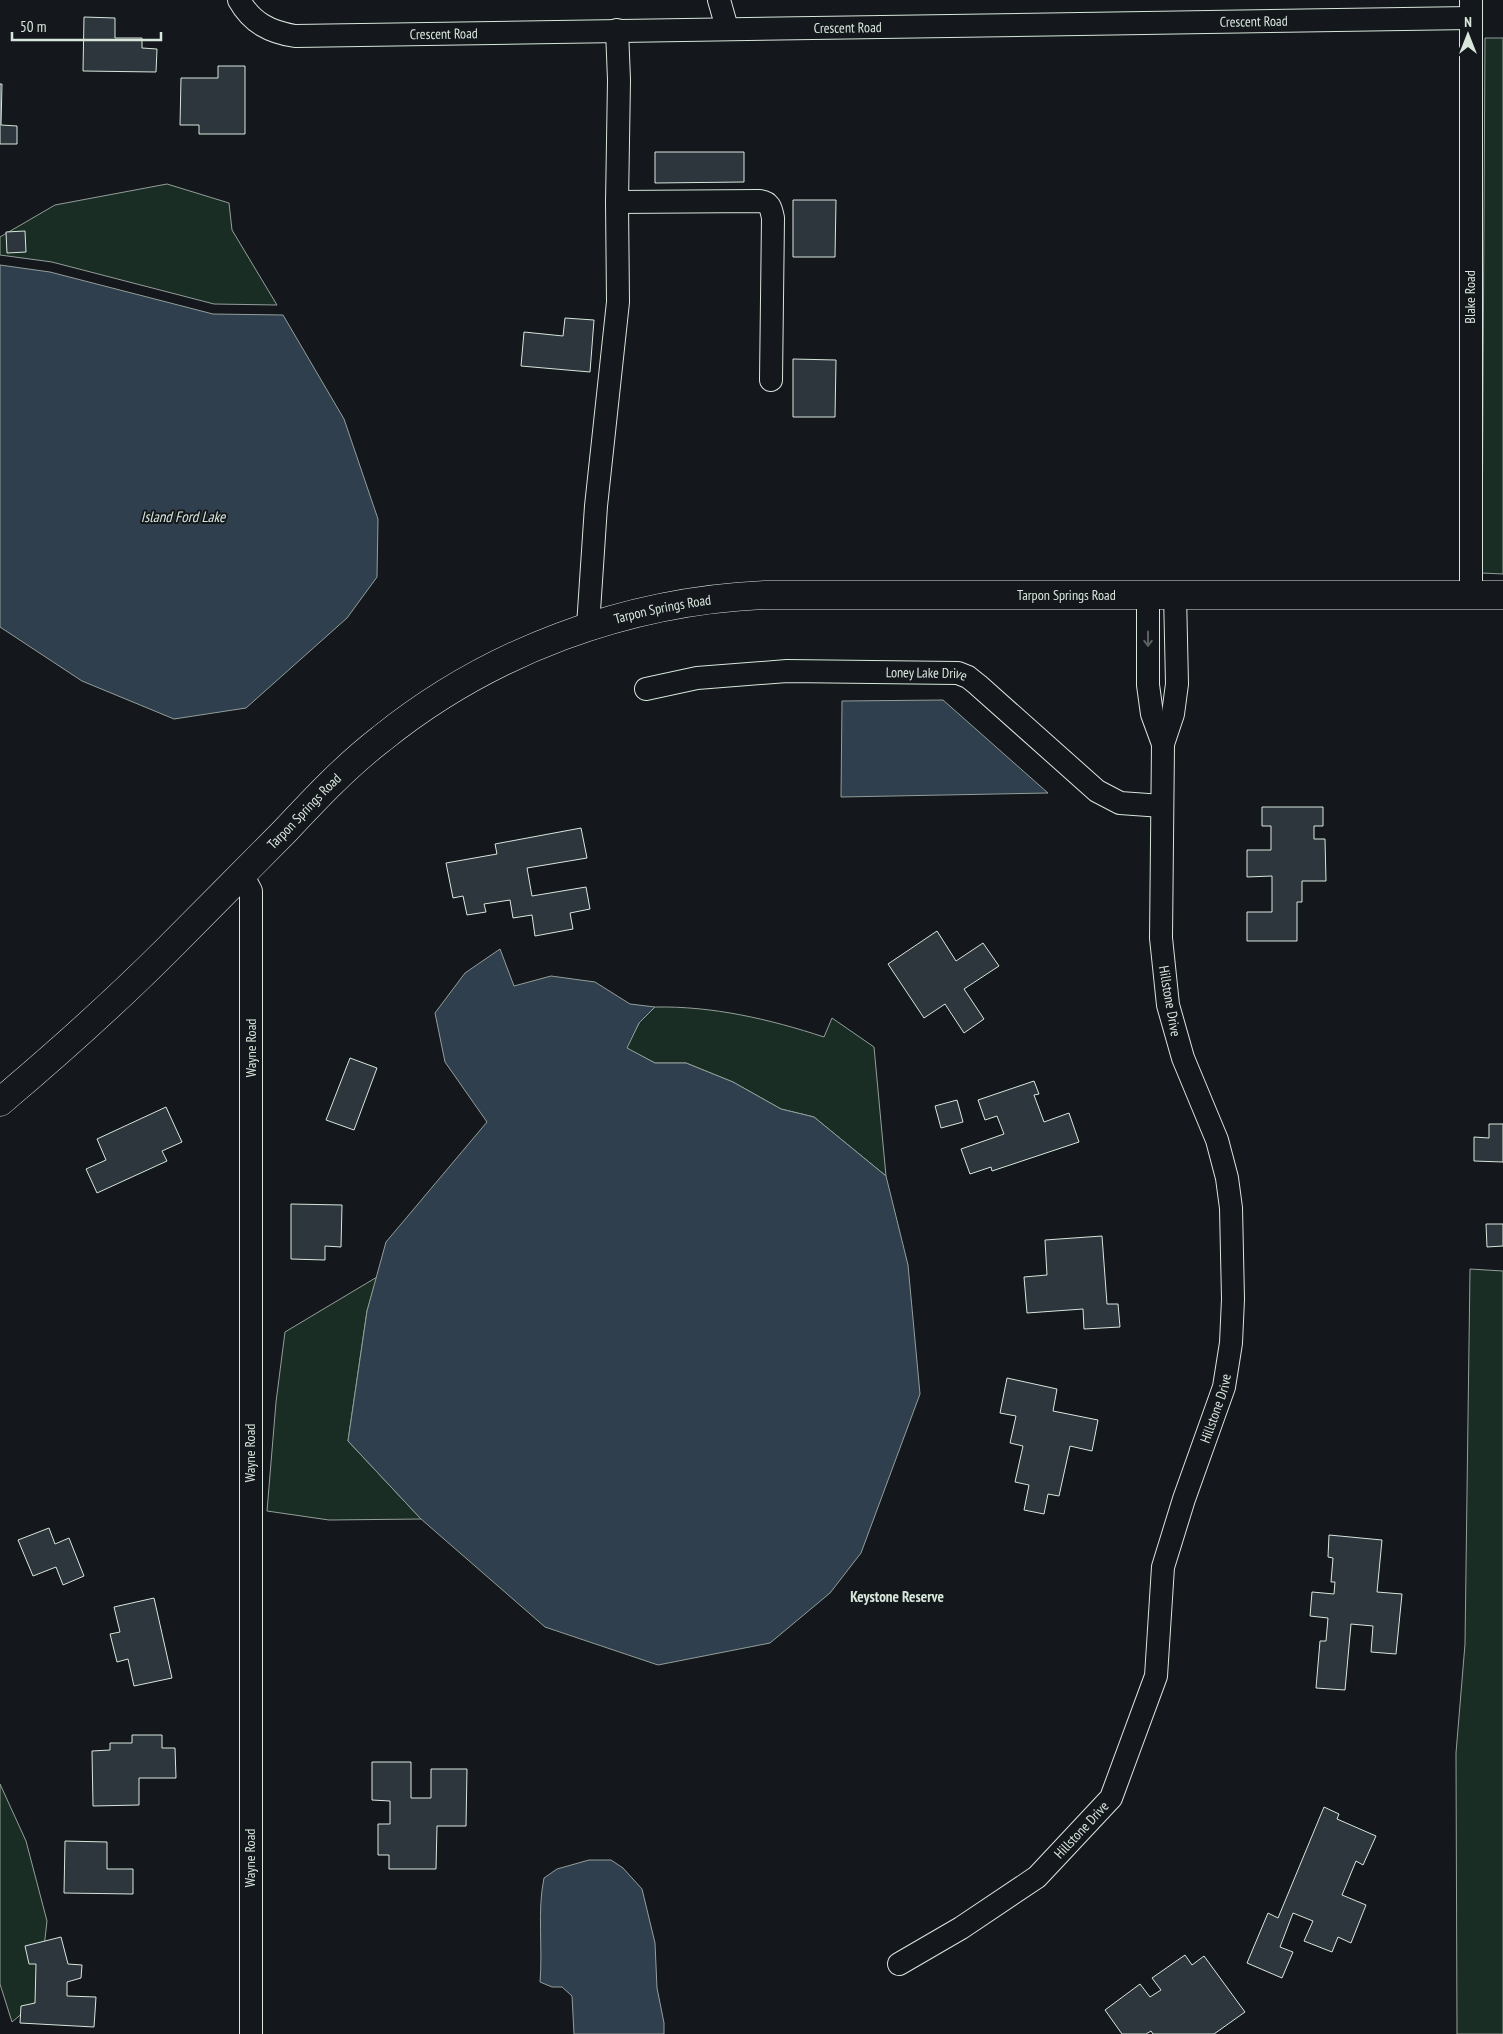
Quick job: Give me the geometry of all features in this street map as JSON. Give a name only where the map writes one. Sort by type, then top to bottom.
[{"type":"main road","name":"Tarpon Springs Road","points":[[0,1102],[75,1039],[166,951],[347,769],[380,739],[430,702],[468,680],[543,644],[588,626],[633,613],[724,596],[804,593],[1503,595]]},
{"type":"street","name":"Crescent Road","points":[[239,0],[249,16],[261,25],[278,34],[295,36],[727,28],[1470,9]]},
{"type":"street","points":[[718,0],[727,28]]},
{"type":"street","name":"Blake Road","points":[[1470,9],[1470,595]]},
{"type":"street","points":[[588,626],[596,506],[618,302],[619,80],[617,30]]},
{"type":"street","points":[[617,202],[758,201],[765,202],[770,206],[773,218],[771,380]]},
{"type":"street","name":"Hillstone Drive","points":[[1148,594],[1148,684],[1152,714],[1163,744]]},
{"type":"street","name":"Hillstone Drive","points":[[899,1964],[961,1928],[1036,1877],[1111,1798],[1156,1676],[1163,1567],[1184,1499],[1224,1387],[1231,1343],[1233,1299],[1231,1208],[1227,1178],[1217,1140],[1174,1032],[1168,1005],[1161,938],[1163,744],[1173,714],[1176,684],[1175,594]]},
{"type":"street","name":"Loney Lake Drive","points":[[646,690],[697,678],[786,671],[958,673],[968,677],[978,685],[1097,791],[1120,803],[1162,806]]},
{"type":"street","points":[[1148,684],[1176,684]]},
{"type":"street","name":"Wayne Road","points":[[242,874],[251,891],[251,2034]]},
{"type":"green space","points":[[1485,38],[1503,38],[1503,574],[1482,573]]},
{"type":"green space","points":[[167,184],[229,203],[232,230],[277,305],[214,304],[52,262],[0,255],[0,237],[55,205]]},
{"type":"green space","points":[[655,1007],[719,1011],[762,1019],[824,1037],[832,1018],[874,1047],[886,1176],[814,1117],[781,1109],[733,1082],[686,1063],[655,1063],[626,1048],[639,1023]]},
{"type":"green space","points":[[1470,1269],[1503,1271],[1503,2034],[1457,2034],[1456,1753],[1465,1644]]},
{"type":"green space","points":[[377,1277],[367,1311],[348,1441],[421,1519],[329,1520],[267,1511],[276,1402],[285,1332]]},
{"type":"green space","points":[[0,1784],[26,1841],[47,1921],[38,2000],[12,2022],[0,1984]]},
{"type":"water","name":"Island Ford Lake","points":[[0,265],[50,272],[213,314],[283,315],[344,419],[378,519],[377,577],[347,618],[246,708],[174,719],[82,681],[0,627]]},
{"type":"water","points":[[943,700],[1048,793],[841,797],[842,701]]},
{"type":"water","points":[[500,949],[514,986],[551,976],[595,982],[630,1004],[655,1007],[639,1023],[627,1048],[655,1063],[686,1063],[733,1082],[781,1109],[814,1117],[886,1176],[908,1265],[920,1394],[861,1553],[830,1593],[770,1643],[658,1665],[545,1627],[421,1519],[348,1441],[367,1311],[386,1242],[487,1122],[445,1062],[435,1013],[465,973]]},
{"type":"water","points":[[589,1860],[611,1860],[623,1868],[642,1889],[655,1943],[657,1988],[664,2023],[664,2034],[574,2034],[572,1996],[562,1987],[552,1987],[540,1982],[540,1916],[544,1878],[557,1869]]},
{"type":"building","points":[[84,17],[115,18],[115,38],[142,38],[142,48],[157,49],[156,72],[83,71]]},
{"type":"building","points":[[218,66],[245,66],[245,134],[199,134],[199,125],[180,125],[181,78],[218,78]]},
{"type":"building","points":[[0,84],[2,84],[1,125],[17,126],[17,144],[0,144]]},
{"type":"building","points":[[655,152],[744,152],[744,182],[655,183]]},
{"type":"building","points":[[793,200],[836,200],[835,257],[793,257]]},
{"type":"building","points":[[25,231],[26,252],[7,253],[6,232]]},
{"type":"building","points":[[565,318],[594,320],[590,372],[521,366],[524,332],[563,336]]},
{"type":"building","points":[[793,359],[836,360],[835,417],[793,417]]},
{"type":"building","points":[[1262,807],[1323,807],[1323,826],[1314,826],[1314,839],[1325,839],[1326,881],[1302,881],[1302,902],[1297,902],[1297,941],[1247,941],[1247,912],[1272,912],[1272,876],[1247,877],[1247,850],[1271,850],[1271,826],[1262,826]]},
{"type":"building","points":[[581,828],[587,858],[527,868],[532,896],[586,887],[590,909],[570,913],[573,929],[535,936],[532,915],[513,918],[510,900],[484,904],[486,912],[467,915],[463,896],[453,898],[446,863],[497,854],[495,844]]},
{"type":"building","points":[[937,931],[956,961],[983,943],[999,966],[964,989],[984,1019],[964,1033],[945,1004],[924,1018],[888,964]]},
{"type":"building","points":[[350,1058],[377,1068],[354,1130],[326,1120]]},
{"type":"building","points":[[1034,1081],[1039,1094],[1034,1095],[1044,1122],[1069,1113],[1079,1142],[992,1171],[991,1167],[970,1174],[961,1149],[1004,1134],[997,1116],[985,1120],[978,1100]]},
{"type":"building","points":[[957,1100],[963,1122],[941,1128],[935,1106]]},
{"type":"building","points":[[166,1107],[182,1142],[162,1151],[167,1161],[97,1193],[86,1169],[106,1160],[97,1139]]},
{"type":"building","points":[[1489,1124],[1503,1124],[1503,1162],[1474,1161],[1474,1137],[1489,1138]]},
{"type":"building","points":[[291,1204],[342,1205],[341,1247],[325,1246],[325,1260],[291,1259]]},
{"type":"building","points":[[1486,1224],[1503,1224],[1503,1246],[1487,1247]]},
{"type":"building","points":[[1102,1236],[1107,1304],[1118,1304],[1120,1327],[1084,1329],[1083,1309],[1027,1313],[1024,1277],[1047,1275],[1045,1240]]},
{"type":"building","points":[[1007,1378],[1057,1389],[1053,1411],[1098,1420],[1092,1451],[1070,1446],[1059,1496],[1048,1494],[1044,1514],[1024,1510],[1029,1485],[1015,1482],[1023,1446],[1010,1443],[1016,1416],[1000,1413]]},
{"type":"building","points":[[49,1528],[55,1544],[69,1538],[84,1576],[63,1585],[56,1567],[33,1576],[18,1540]]},
{"type":"building","points":[[1329,1535],[1382,1540],[1377,1592],[1402,1594],[1396,1654],[1371,1652],[1373,1626],[1351,1624],[1345,1690],[1316,1688],[1320,1641],[1326,1641],[1328,1618],[1310,1616],[1312,1592],[1334,1594],[1335,1582],[1331,1582],[1333,1558],[1328,1557]]},
{"type":"building","points":[[154,1598],[172,1678],[134,1686],[128,1659],[117,1662],[110,1634],[120,1632],[114,1607]]},
{"type":"building","points":[[132,1735],[162,1735],[162,1748],[175,1748],[176,1778],[139,1778],[139,1805],[93,1806],[92,1751],[110,1750],[110,1743],[132,1743]]},
{"type":"building","points":[[372,1762],[411,1762],[411,1798],[431,1798],[431,1769],[467,1769],[466,1826],[437,1826],[436,1869],[389,1869],[389,1855],[378,1855],[378,1824],[390,1824],[390,1801],[372,1800]]},
{"type":"building","points":[[1324,1807],[1339,1814],[1337,1819],[1376,1836],[1363,1865],[1356,1861],[1342,1895],[1366,1905],[1351,1943],[1338,1937],[1332,1952],[1304,1941],[1313,1921],[1293,1913],[1280,1947],[1293,1952],[1282,1978],[1247,1963],[1268,1913],[1278,1918]]},
{"type":"building","points":[[65,1841],[107,1842],[107,1869],[133,1869],[133,1894],[64,1893]]},
{"type":"building","points":[[61,1937],[68,1964],[82,1965],[81,1978],[67,1982],[67,1996],[96,1997],[94,2027],[20,2023],[21,2006],[35,2003],[36,1964],[29,1964],[25,1946]]},
{"type":"building","points":[[1185,1955],[1192,1965],[1204,1956],[1245,2012],[1214,2034],[1153,2034],[1151,2031],[1146,2034],[1122,2034],[1105,2010],[1140,1984],[1150,1997],[1161,1990],[1152,1978]]},
{"type":"district","name":"Keystone Reserve","points":[[897,1597]]}]
